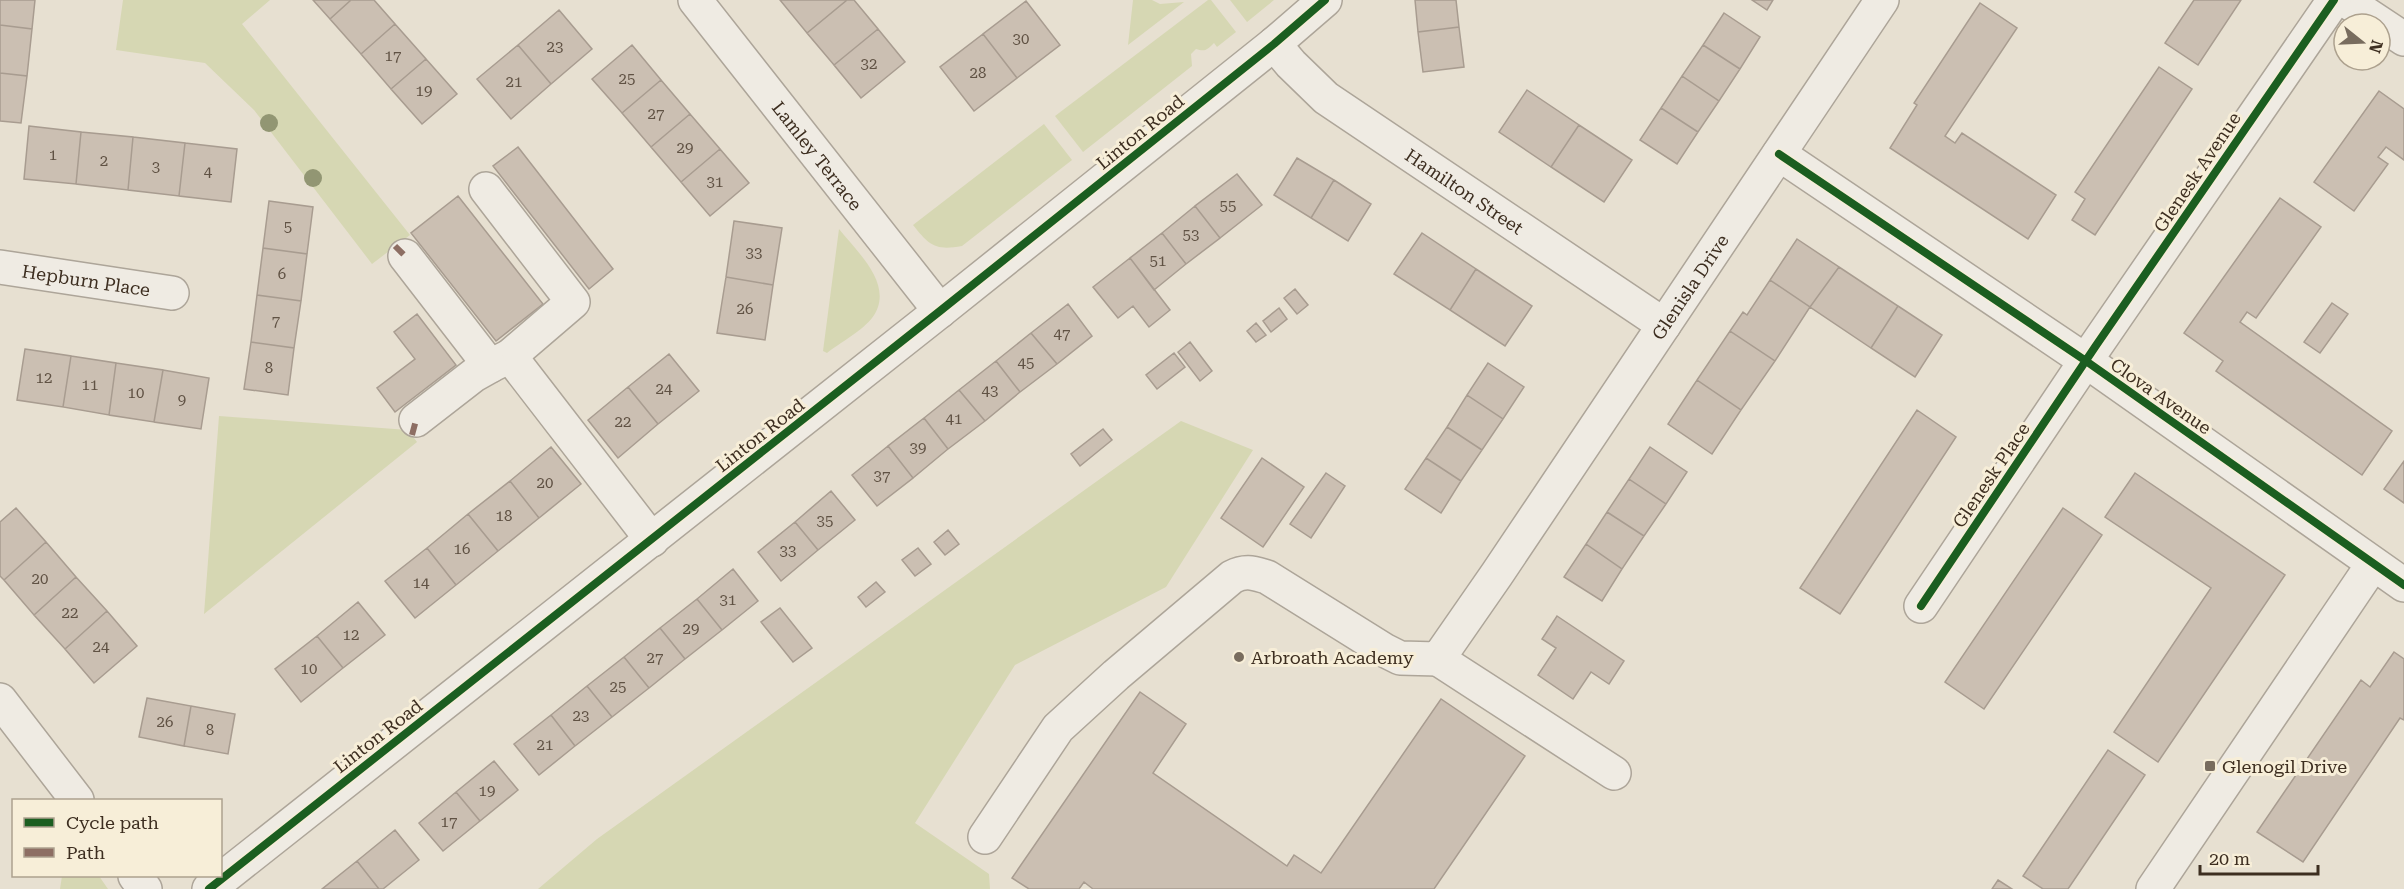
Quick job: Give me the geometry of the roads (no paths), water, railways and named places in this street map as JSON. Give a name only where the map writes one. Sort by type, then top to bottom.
[{"type":"street","name":"Lamley Terrace","points":[[695,0],[940,311]]},
{"type":"street","name":"Linton Road","points":[[209,889],[940,311],[1274,44],[1325,0]]},
{"type":"street","name":"Glenisla Drive","points":[[1438,659],[1882,0]]},
{"type":"street","name":"Glenesk Avenue","points":[[2086,361],[2334,0]]},
{"type":"street","points":[[2345,0],[2404,39]]},
{"type":"street","name":"Hamilton Street","points":[[1274,44],[1326,98],[1664,325]]},
{"type":"street","name":"Clova Avenue","points":[[1779,154],[2086,361],[2404,585]]},
{"type":"street","points":[[416,420],[474,375],[500,361],[573,302],[486,189]]},
{"type":"street","points":[[405,256],[500,361],[652,540]]},
{"type":"street","name":"Hepburn Place","points":[[0,267],[172,294]]},
{"type":"street","name":"Glenesk Place","points":[[1921,606],[2086,361]]},
{"type":"street","points":[[2153,889],[2373,564]]},
{"type":"street","points":[[985,837],[1058,728],[1232,577],[1250,572],[1267,577],[1400,658],[1438,659],[1614,773]]},
{"type":"street","points":[[0,700],[75,799]]},
{"type":"street","points":[[136,877],[145,889]]},
{"type":"place","name":"Arbroath Academy","points":[[1239,657]]},
{"type":"place","name":"Glenogil Drive","points":[[2210,766]]}]
